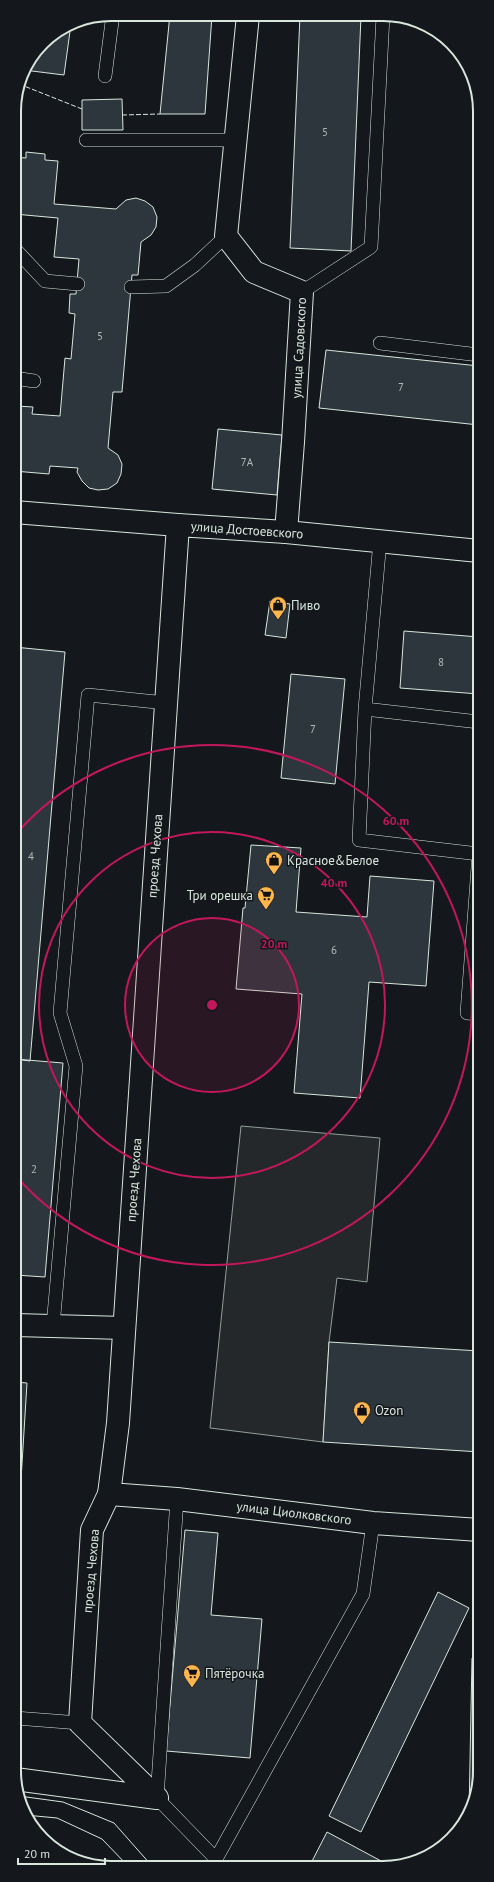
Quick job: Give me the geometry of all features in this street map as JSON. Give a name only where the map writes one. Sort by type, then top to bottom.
[{"type":"street","points":[[226,236],[247,21]]},
{"type":"street","name":"улица Садовского","points":[[226,236],[254,272],[302,292],[286,532]]},
{"type":"street","name":"улица Достоевского","points":[[21,513],[286,532],[473,550]]},
{"type":"street","name":"проезд Чехова","points":[[80,1723],[92,1530],[109,1494],[118,1424],[178,525]]},
{"type":"street","points":[[21,1325],[124,1328]]},
{"type":"street","name":"улица Циолковского","points":[[109,1494],[177,1499],[373,1523],[473,1530]]},
{"type":"street","points":[[80,1723],[157,1798]]},
{"type":"street","points":[[22,1780],[157,1798]]},
{"type":"lane","points":[[105,76],[112,21]]},
{"type":"lane","points":[[302,292],[371,247],[383,21]]},
{"type":"lane","points":[[86,140],[236,140]]},
{"type":"lane","points":[[131,287],[166,286],[195,265],[226,236]]},
{"type":"lane","points":[[21,256],[45,282],[78,284]]},
{"type":"lane","points":[[380,343],[473,354]]},
{"type":"lane","points":[[21,379],[34,381]]},
{"type":"lane","points":[[380,541],[365,709],[359,840],[473,853]]},
{"type":"lane","points":[[53,1326],[76,1066],[60,1013],[88,695],[166,703]]},
{"type":"lane","points":[[365,709],[473,721]]},
{"type":"lane","points":[[473,934],[467,1013],[473,1013]]},
{"type":"lane","points":[[177,1499],[157,1798],[213,1861]]},
{"type":"lane","points":[[216,1861],[363,1594],[373,1523]]},
{"type":"lane","points":[[21,1718],[80,1723]]},
{"type":"shaded area","points":[[241,1126],[380,1138],[367,1282],[337,1278],[329,1342],[323,1442],[210,1428]]},
{"type":"building","points":[[169,21],[212,21],[205,114],[160,114]]},
{"type":"building","points":[[300,21],[361,21],[351,251],[290,248]]},
{"type":"building","points":[[70,31],[64,75],[31,71],[36,61],[47,47]]},
{"type":"building","points":[[122,99],[123,130],[82,130],[82,100]]},
{"type":"building","points":[[26,152],[45,154],[45,160],[58,161],[54,204],[116,209],[126,200],[136,198],[145,201],[153,207],[157,217],[156,227],[151,235],[141,242],[138,275],[132,275],[122,392],[113,392],[108,448],[118,455],[122,464],[121,474],[117,483],[108,489],[98,490],[89,488],[82,481],[77,472],[78,468],[50,466],[49,474],[21,472],[21,406],[33,407],[32,414],[60,416],[65,358],[71,359],[75,314],[69,313],[70,294],[76,294],[79,259],[54,257],[58,218],[21,215],[21,158],[26,158]]},
{"type":"building","points":[[326,350],[473,365],[473,424],[319,408]]},
{"type":"building","points":[[218,429],[282,435],[277,495],[212,489]]},
{"type":"building","name":"Пиво","points":[[270,601],[290,604],[286,638],[265,635]]},
{"type":"building","points":[[404,631],[473,637],[473,694],[400,688]]},
{"type":"building","points":[[21,648],[65,652],[30,1061],[21,1060]]},
{"type":"building","points":[[291,674],[345,679],[335,784],[281,778]]},
{"type":"building","points":[[251,845],[301,848],[296,912],[367,917],[370,876],[434,881],[426,986],[369,982],[360,1098],[294,1093],[302,994],[236,989],[243,908],[245,908]]},
{"type":"building","points":[[21,1060],[63,1063],[45,1277],[21,1275]]},
{"type":"building","points":[[329,1342],[473,1351],[473,1452],[323,1442]]},
{"type":"building","points":[[21,1382],[27,1383],[21,1480]]},
{"type":"building","points":[[185,1530],[218,1533],[211,1615],[262,1619],[250,1758],[166,1751]]},
{"type":"building","points":[[438,1592],[469,1608],[361,1832],[329,1816]]},
{"type":"building","points":[[472,1658],[473,1658],[473,1777],[469,1796]]},
{"type":"building","points":[[327,1832],[381,1861],[312,1861]]},
{"type":"tram line","points":[[25,1797],[63,1802],[114,1823],[148,1861]]},
{"type":"tram line","points":[[33,1816],[57,1818],[102,1839],[123,1861]]},
{"type":"fence","points":[[25,86],[82,109]]},
{"type":"fence","points":[[122,115],[160,114]]},
{"type":"place","name":"Пиво","points":[[278,620]]},
{"type":"place","name":"Красное&Белое","points":[[274,875]]},
{"type":"place","name":"Три орешка","points":[[266,910]]},
{"type":"place","name":"Ozon","points":[[362,1425]]},
{"type":"place","name":"Пятёрочка","points":[[192,1688]]}]
